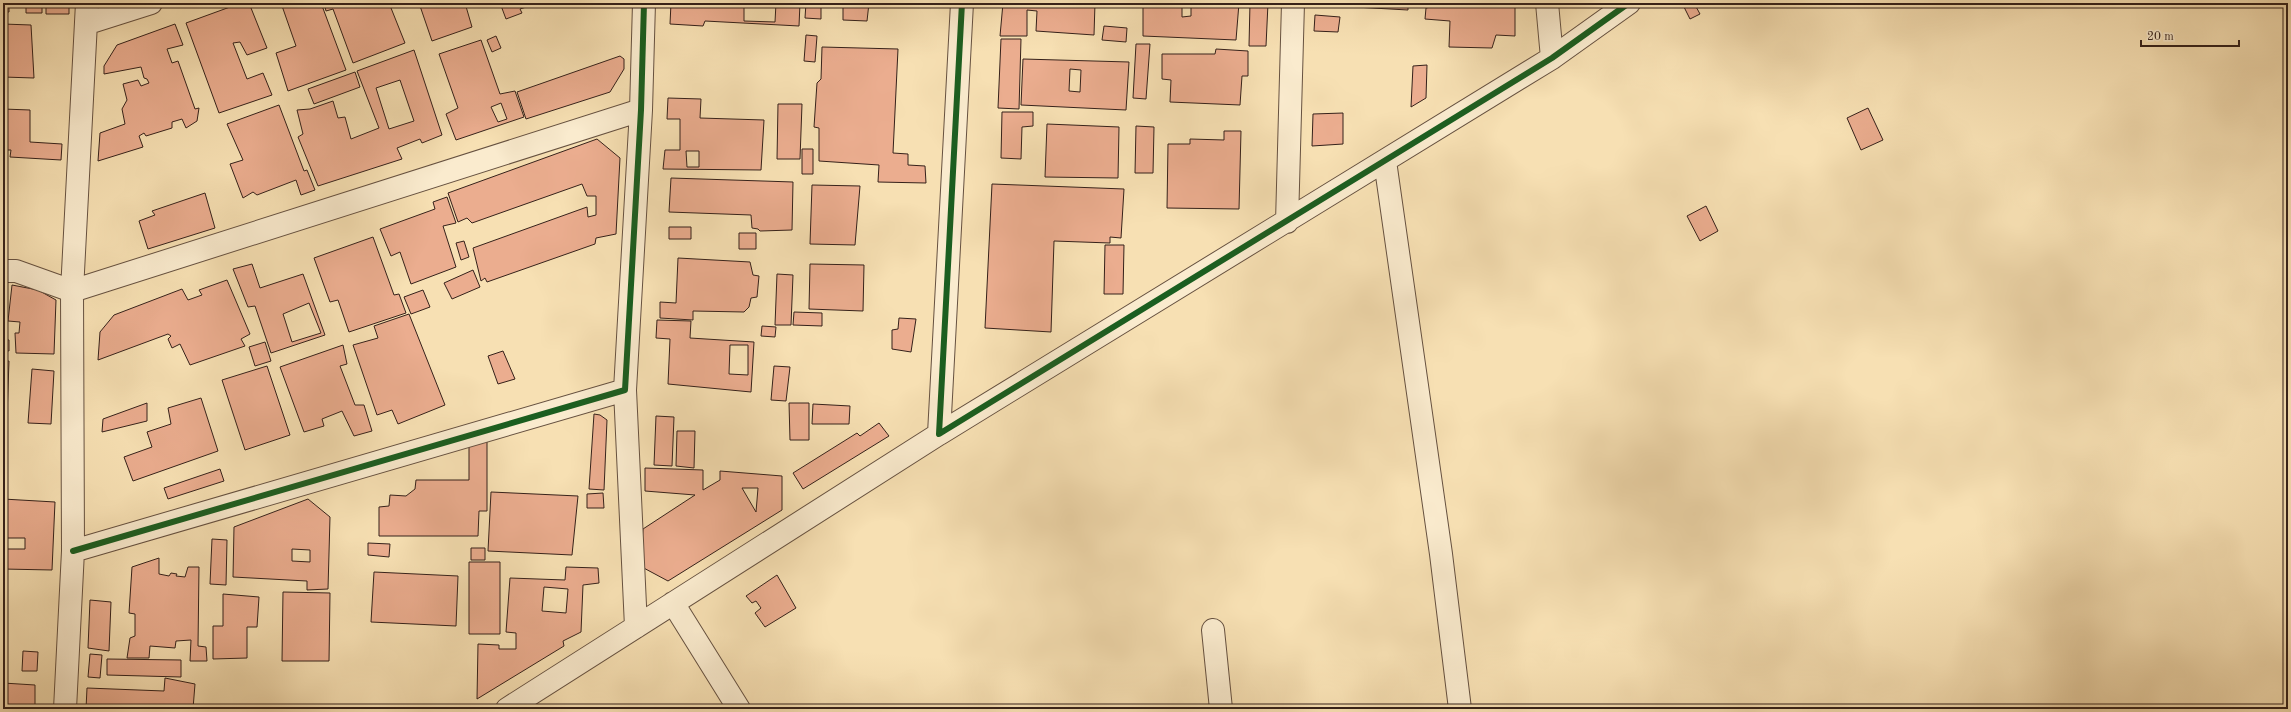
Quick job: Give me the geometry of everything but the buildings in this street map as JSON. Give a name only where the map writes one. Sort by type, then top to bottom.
[{"type":"street","points":[[65,709],[73,552],[72,292],[88,13],[151,3]]},
{"type":"street","points":[[636,627],[626,390],[642,110],[644,3]]},
{"type":"street","points":[[939,434],[962,3]]},
{"type":"street","points":[[1287,222],[1293,3]]},
{"type":"street","points":[[1547,3],[1552,58]]},
{"type":"street","points":[[507,709],[939,434],[1385,162],[1552,58],[1629,3]]},
{"type":"street","points":[[3,271],[16,271],[72,292],[642,110]]},
{"type":"street","points":[[1385,162],[1441,554],[1460,709]]},
{"type":"street","points":[[73,552],[626,390]]},
{"type":"street","points":[[673,603],[739,709]]},
{"type":"street","points":[[1214,630],[1221,709]]},
{"type":"cycle path","points":[[73,551],[625,390],[641,110],[644,3]]},
{"type":"cycle path","points":[[962,3],[939,434],[1552,58],[1629,3]]}]
